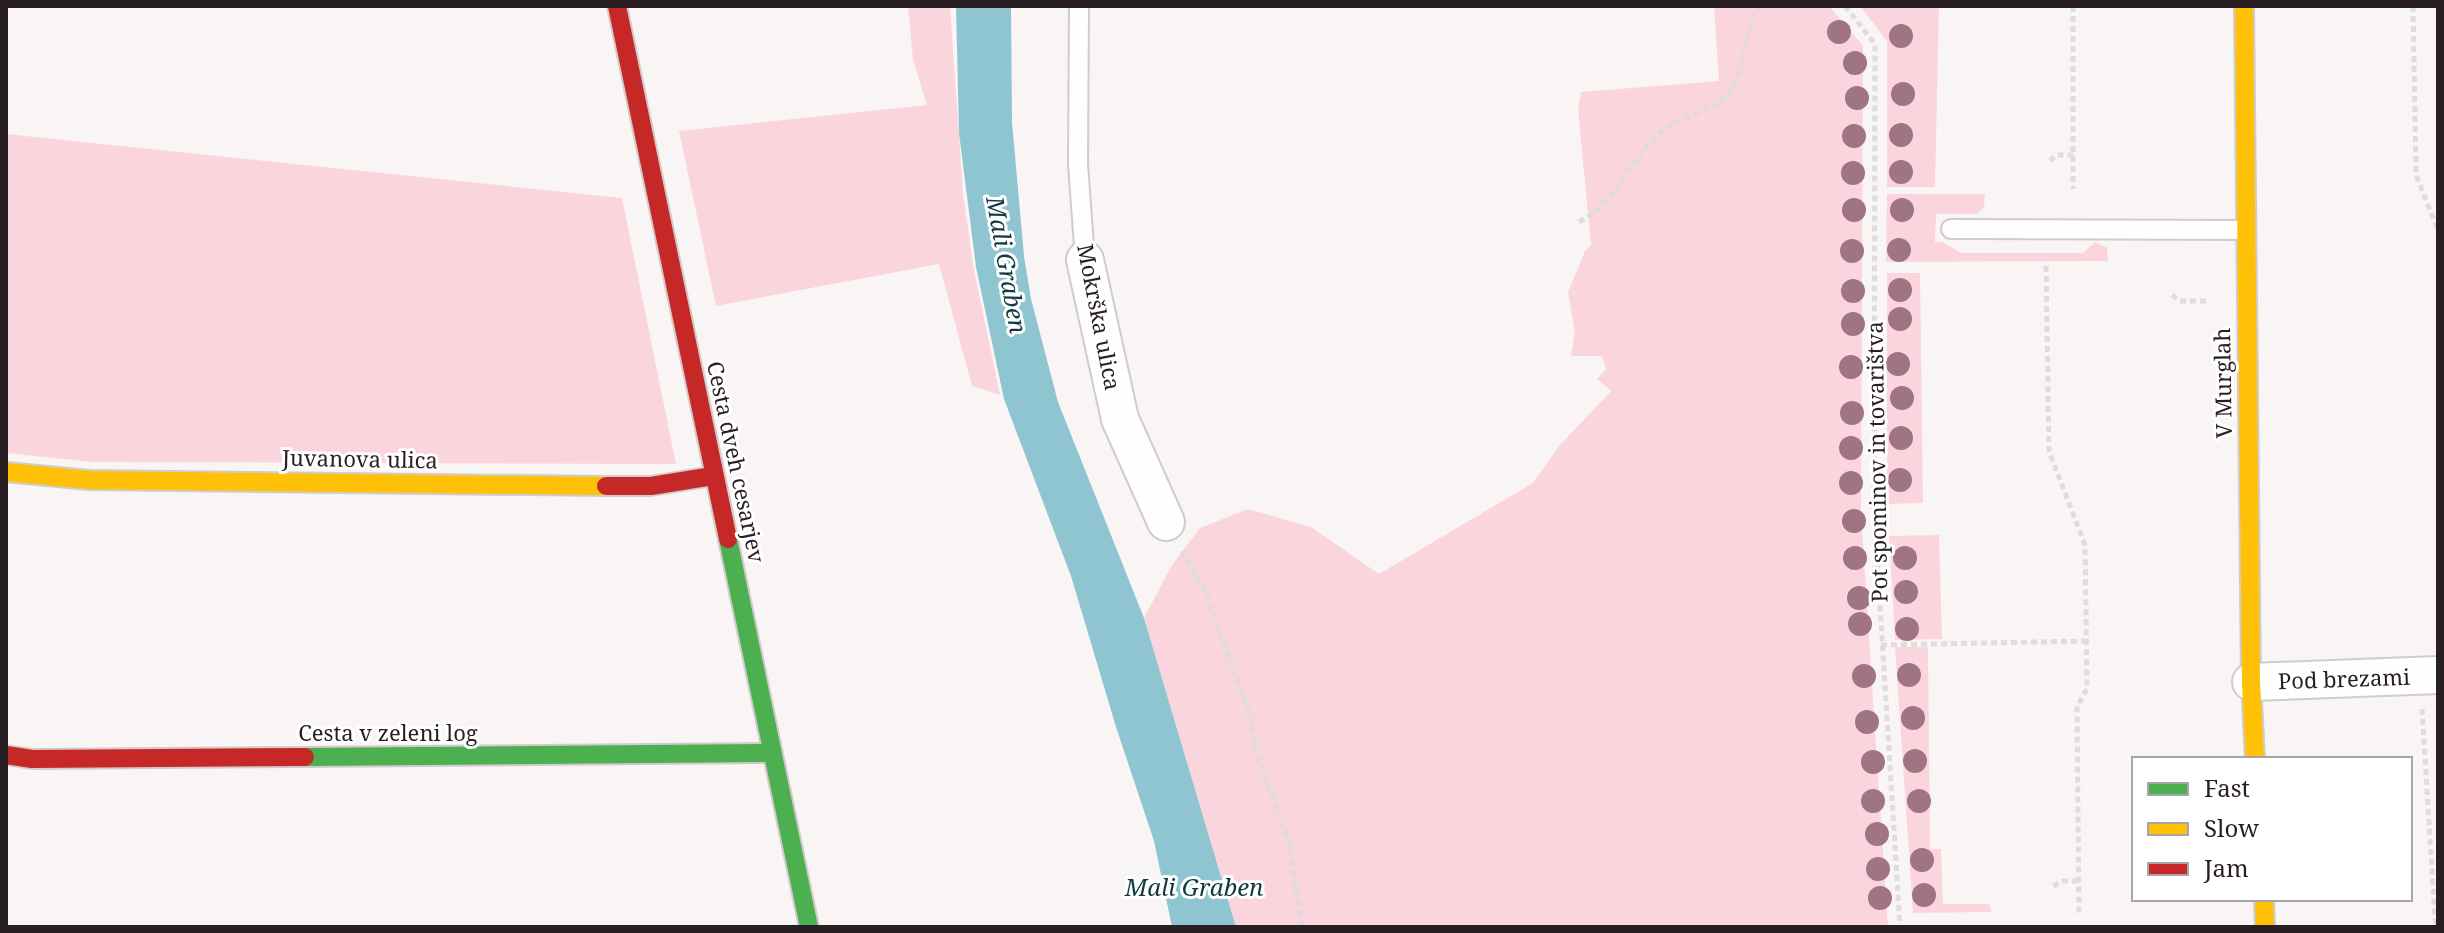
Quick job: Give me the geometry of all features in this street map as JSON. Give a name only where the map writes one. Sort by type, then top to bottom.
[{"type":"street","name":"Cesta dveh cesarjev","points":[[617,6],[809,927]]},
{"type":"street","name":"V Murglah","points":[[2244,6],[2251,682],[2255,757]]},
{"type":"street","name":"Mokrška ulica","points":[[1085,260],[1120,419],[1166,522]]},
{"type":"street","name":"Juvanova ulica","points":[[6,472],[89,480],[651,486],[713,476]]},
{"type":"street","name":"Pod brezami","points":[[2251,682],[2429,676]]},
{"type":"street","name":"Cesta v zeleni log","points":[[6,755],[32,759],[771,753]]},
{"type":"street","points":[[2264,901],[2265,927]]},
{"type":"lane","name":"Mokrška ulica","points":[[1079,6],[1078,164],[1085,260]]},
{"type":"lane","points":[[1951,229],[2245,230]]},
{"type":"path","points":[[1579,222],[1596,213],[1661,131],[1722,99],[1731,91],[1747,34],[1756,13],[1763,6]]},
{"type":"path","name":"Pot spominov in tovarištva","points":[[1845,6],[1875,44],[1874,509],[1900,927]]},
{"type":"path","points":[[2073,6],[2073,189]]},
{"type":"path","points":[[2413,6],[2416,175],[2438,230]]},
{"type":"path","points":[[2050,161],[2056,155],[2073,155]]},
{"type":"path","points":[[2046,266],[2049,451],[2085,545],[2087,689],[2077,706],[2079,916]]},
{"type":"path","points":[[2172,295],[2180,301],[2219,301]]},
{"type":"path","points":[[1166,522],[1206,593],[1238,680],[1252,722],[1255,749],[1289,842],[1302,927]]},
{"type":"path","points":[[1881,645],[2087,641]]},
{"type":"path","points":[[2429,676],[2435,920],[2438,924]]},
{"type":"path","points":[[2053,886],[2063,881],[2079,881]]},
{"type":"shaded area","points":[[908,6],[950,6],[963,193],[973,265],[1000,395],[972,386],[939,264],[716,306],[679,131],[927,105],[913,60]]},
{"type":"shaded area","points":[[1714,6],[1829,6],[1863,46],[1861,514],[1888,927],[1236,927],[1144,618],[1172,565],[1200,528],[1248,509],[1311,527],[1379,574],[1533,483],[1559,446],[1611,391],[1597,379],[1606,369],[1602,356],[1571,356],[1575,332],[1568,292],[1585,251],[1591,245],[1578,109],[1581,92],[1719,81]]},
{"type":"shaded area","points":[[1860,6],[1939,6],[1935,187],[1887,187],[1887,41]]},
{"type":"shaded area","points":[[6,134],[622,198],[676,464],[92,462],[6,453]]},
{"type":"shaded area","points":[[1887,194],[1985,194],[1984,207],[1977,214],[1936,214],[1935,242],[1943,242],[1961,253],[2083,253],[2095,242],[2107,248],[2108,261],[1886,262]]},
{"type":"shaded area","points":[[1887,273],[1920,273],[1923,503],[1887,504]]},
{"type":"shaded area","points":[[1939,535],[1942,639],[1895,640],[1889,536]]},
{"type":"shaded area","points":[[1895,647],[1928,647],[1930,849],[1941,849],[1943,904],[1989,904],[1992,912],[1913,913]]},
{"type":"water","name":"Mali Graben","points":[[956,6],[1011,6],[1012,122],[1031,299],[1058,402],[1144,618],[1236,927],[1172,927],[1154,841],[1071,576],[1004,399],[976,267],[959,133]]},
{"type":"traffic: fast","points":[[728,539],[809,927]]},
{"type":"traffic: fast","points":[[305,757],[771,753]]},
{"type":"traffic: slow","points":[[2244,6],[2251,682],[2255,757]]},
{"type":"traffic: slow","points":[[6,472],[89,480],[606,486]]},
{"type":"traffic: slow","points":[[2264,901],[2265,927]]},
{"type":"traffic: jam","points":[[617,6],[728,539]]},
{"type":"traffic: jam","points":[[606,486],[651,486],[713,476]]},
{"type":"traffic: jam","points":[[6,755],[32,759],[305,757]]}]
